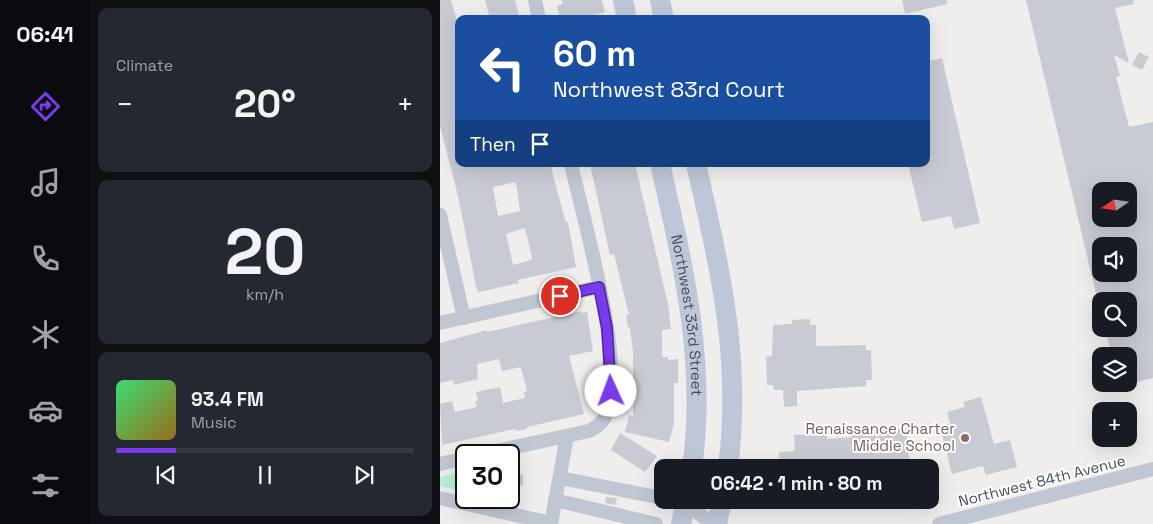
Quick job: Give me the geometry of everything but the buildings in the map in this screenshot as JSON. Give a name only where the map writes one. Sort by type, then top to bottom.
[{"type":"street","points":[[535,0],[538,15]]},
{"type":"street","points":[[623,0],[626,15]]},
{"type":"street","points":[[660,0],[663,15]]},
{"type":"street","points":[[520,446],[567,436],[597,426],[604,419],[609,409],[612,386],[610,359],[599,287],[572,167]]},
{"type":"street","name":"Northwest 33rd Street","points":[[661,167],[685,273],[694,326],[698,394],[693,459]]},
{"type":"street","points":[[697,167],[724,292],[731,343],[733,399],[729,459]]},
{"type":"street","points":[[440,215],[464,318]]},
{"type":"street","points":[[440,323],[599,287]]},
{"type":"street","points":[[440,498],[551,523],[567,436]]},
{"type":"street","points":[[440,464],[455,461]]},
{"type":"street","name":"Northwest 84th Avenue","points":[[939,524],[1153,469]]},
{"type":"street","points":[[560,478],[654,496]]},
{"type":"street","points":[[555,500],[656,524]]},
{"type":"street","points":[[681,509],[681,524]]},
{"type":"street","points":[[692,509],[712,524]]},
{"type":"street","points":[[717,524],[720,509]]},
{"type":"green space","points":[[455,473],[455,489],[440,486],[440,477]]},
{"type":"place","name":"Renaissance Charter Middle School","points":[[965,438]]},
{"type":"route","points":[[560,296],[599,287],[607,328],[612,381],[611,391]]}]
